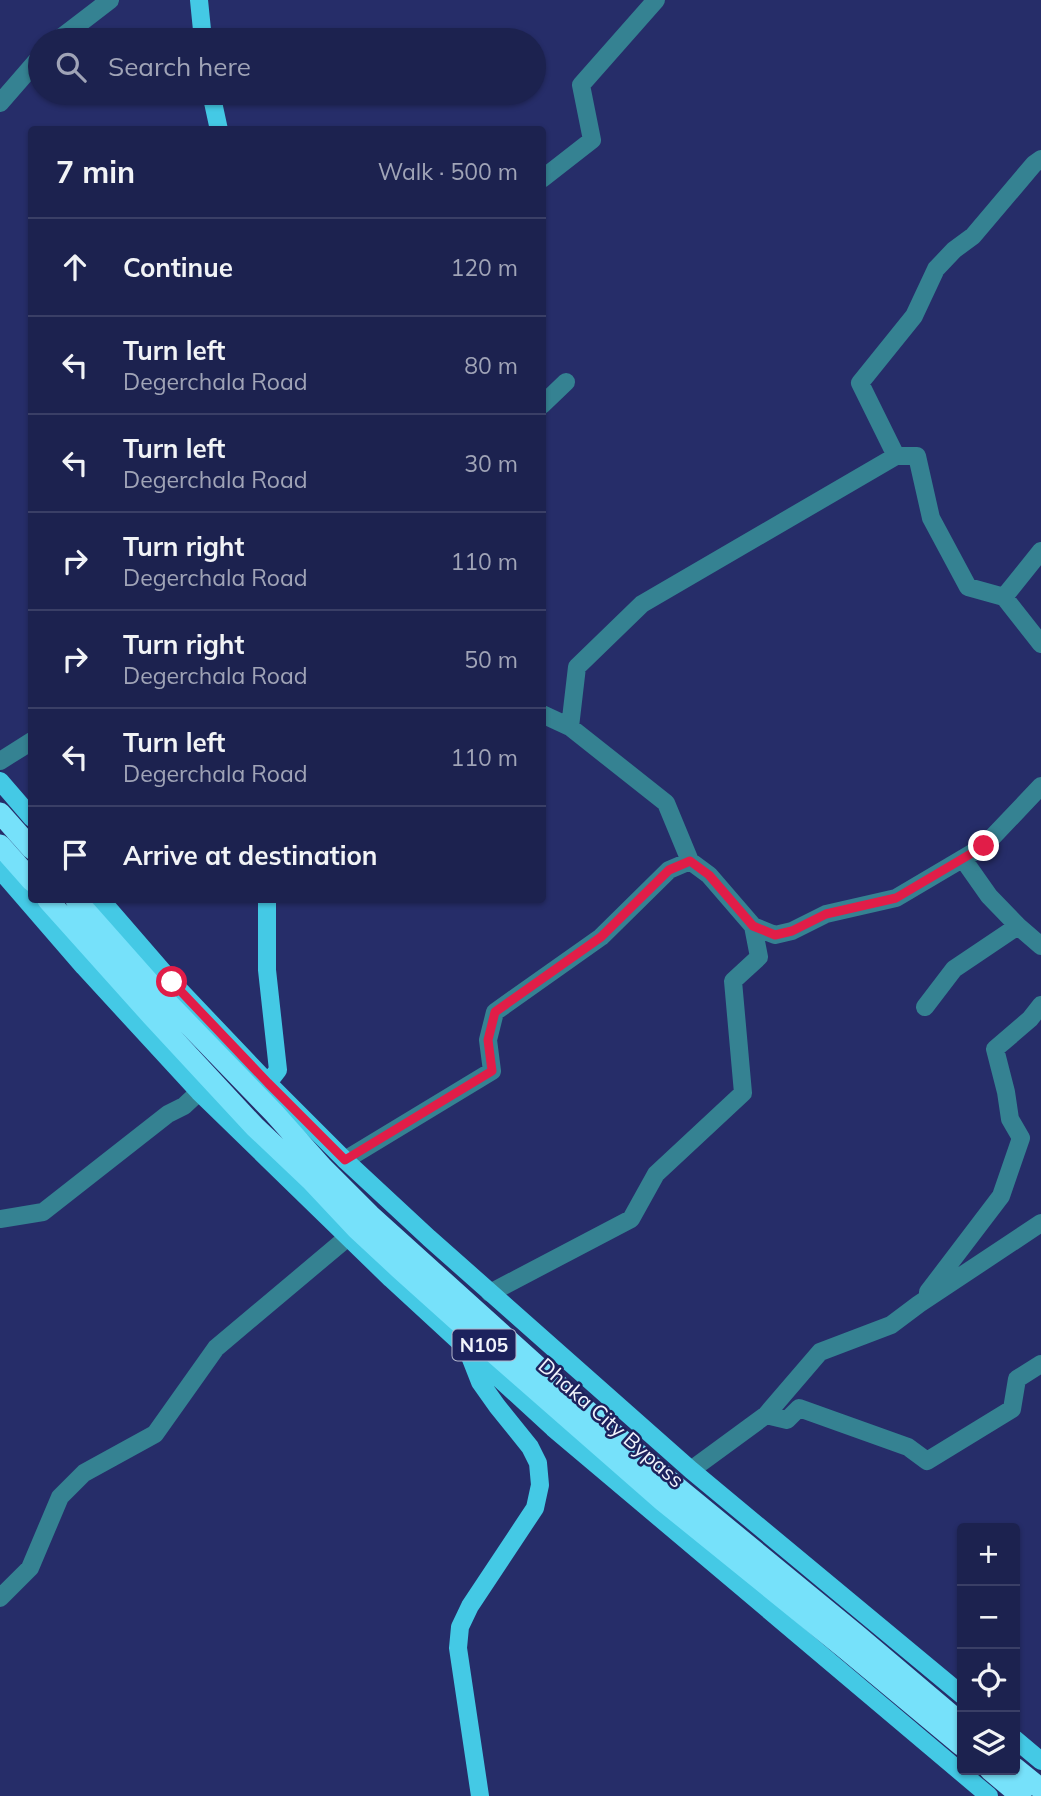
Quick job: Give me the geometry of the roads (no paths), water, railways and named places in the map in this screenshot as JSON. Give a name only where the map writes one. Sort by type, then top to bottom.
[{"type":"highway","points":[[0,813],[28,844]]},
{"type":"highway","points":[[0,845],[28,876]]},
{"type":"highway","name":"Dhaka City Bypass","points":[[51,903],[255,1127],[400,1269],[663,1501],[957,1742]]},
{"type":"highway","name":"Dhaka City Bypass","points":[[79,903],[161,996],[323,1168],[396,1238],[576,1401],[957,1720]]},
{"type":"highway","points":[[1020,1772],[1041,1790]]},
{"type":"highway","points":[[996,1775],[1021,1796]]},
{"type":"main road","points":[[199,0],[202,28]]},
{"type":"main road","points":[[214,105],[218,126]]},
{"type":"main road","points":[[0,781],[28,813]]},
{"type":"main road","points":[[0,870],[28,902]]},
{"type":"main road","points":[[29,903],[199,1092],[467,1349],[553,1428],[989,1796]]},
{"type":"main road","points":[[104,903],[172,982],[345,1160],[490,1293],[691,1470],[957,1691]]},
{"type":"main road","points":[[267,903],[267,970],[278,1070],[268,1083]]},
{"type":"main road","points":[[467,1349],[480,1382],[530,1447],[538,1463],[540,1485],[535,1508],[470,1606],[460,1628],[458,1648],[480,1796]]},
{"type":"main road","points":[[1020,1743],[1041,1761]]},
{"type":"street","points":[[74,28],[110,0]]},
{"type":"street","points":[[546,176],[592,139],[581,85],[656,0]]},
{"type":"street","points":[[0,103],[28,71]]},
{"type":"street","points":[[896,456],[860,383],[915,316],[936,269],[954,250],[973,236],[1041,159]]},
{"type":"street","points":[[546,401],[566,382]]},
{"type":"street","points":[[570,727],[576,667],[642,604],[896,456],[917,456],[931,518],[968,587],[1004,597],[1041,644]]},
{"type":"street","points":[[1004,597],[1041,551]]},
{"type":"street","points":[[546,716],[570,727],[666,803],[690,861],[709,875],[753,926],[775,935],[792,931],[826,914],[896,898],[984,846],[1041,786]]},
{"type":"street","points":[[0,761],[28,744]]},
{"type":"street","points":[[963,859],[989,896],[1041,946]]},
{"type":"street","points":[[345,1160],[492,1071],[488,1040],[495,1012],[601,937],[669,870],[690,861]]},
{"type":"street","points":[[490,1293],[631,1219],[656,1174],[743,1093],[733,981],[758,957],[753,926]]},
{"type":"street","points":[[925,1007],[954,969],[1018,926]]},
{"type":"street","points":[[919,1304],[1001,1196],[1021,1138],[1010,1119],[995,1049],[1030,1019],[1041,1005]]},
{"type":"street","points":[[0,1219],[43,1212],[199,1092]]},
{"type":"street","points":[[691,1470],[766,1415],[820,1352],[891,1325],[1041,1223]]},
{"type":"street","points":[[0,1598],[30,1568],[61,1497],[84,1473],[155,1434],[216,1348],[348,1237]]},
{"type":"street","points":[[766,1415],[787,1420],[799,1408],[908,1447],[927,1461],[1012,1409],[1017,1379],[1041,1364]]}]
